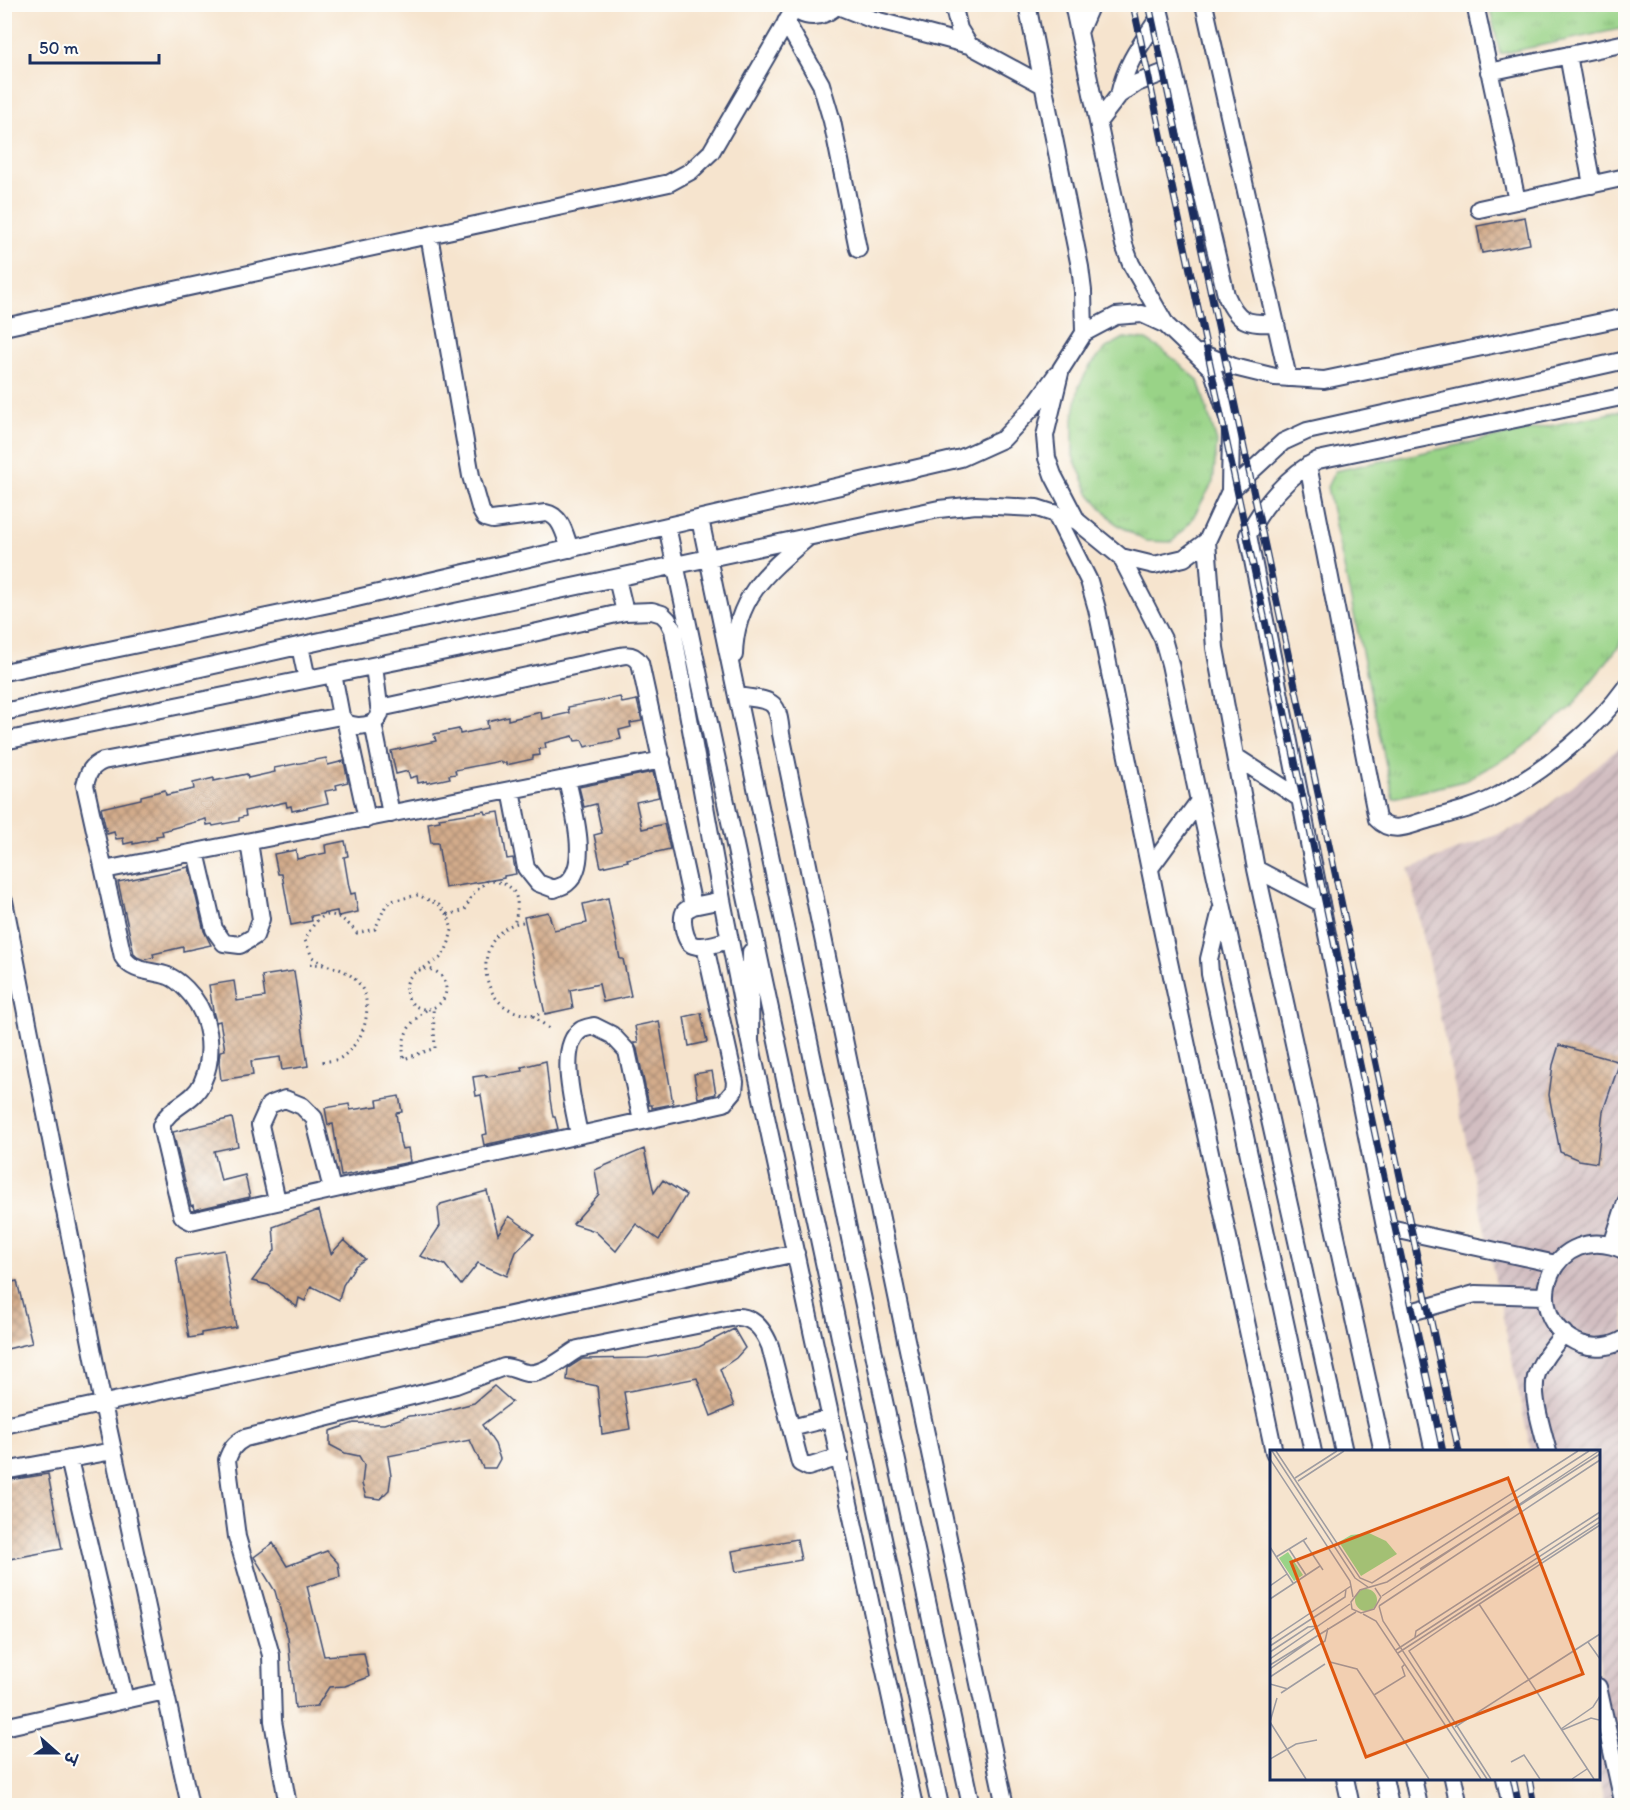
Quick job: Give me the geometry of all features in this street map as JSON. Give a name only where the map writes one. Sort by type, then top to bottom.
[{"type":"street","points":[[953,4],[961,35],[969,45]]},
{"type":"street","points":[[1027,4],[1080,267],[1084,333]]},
{"type":"street","points":[[1072,4],[1124,245],[1131,264],[1166,325],[1212,369],[1231,427],[1230,491]]},
{"type":"street","points":[[1078,32],[1091,4]]},
{"type":"street","points":[[1204,4],[1288,378]]},
{"type":"street","points":[[1475,4],[1517,201]]},
{"type":"street","points":[[790,12],[812,17],[821,16],[838,5],[871,19],[969,45],[1043,85]]},
{"type":"street","points":[[1159,10],[1226,295],[1231,308],[1240,318],[1252,324],[1276,323]]},
{"type":"street","points":[[1119,94],[1129,61],[1159,10]]},
{"type":"street","points":[[4,327],[669,183],[692,171],[711,152],[790,12]]},
{"type":"street","points":[[790,12],[821,84],[832,121],[858,249]]},
{"type":"street","points":[[1490,72],[1626,43]]},
{"type":"street","points":[[1568,55],[1592,184]]},
{"type":"street","points":[[1098,122],[1119,94],[1137,83],[1173,69]]},
{"type":"street","points":[[1479,209],[1626,177]]},
{"type":"street","points":[[429,235],[471,476],[481,511],[485,518],[492,520],[552,514],[558,519],[570,549]]},
{"type":"street","points":[[4,672],[348,600],[962,458],[1003,439],[1032,407],[1061,369],[1084,333],[1116,316],[1142,314],[1166,325]]},
{"type":"street","points":[[1190,347],[1234,367],[1275,377],[1324,380],[1626,317]]},
{"type":"street","points":[[1121,557],[1154,565],[1184,558],[1207,541],[1230,491],[1283,442],[1307,431],[1329,424],[1626,360]]},
{"type":"street","points":[[1061,369],[1045,436],[1047,458],[1053,475],[1077,520],[1121,557],[1163,639],[1344,1450]]},
{"type":"street","points":[[1434,1450],[1385,1227],[1248,535],[1289,479],[1318,460],[1626,396]]},
{"type":"street","points":[[1308,465],[1377,819],[1384,826],[1403,827],[1464,809],[1500,795],[1548,764],[1585,732],[1626,687]]},
{"type":"street","points":[[4,712],[939,509],[976,505],[1037,508],[1077,520]]},
{"type":"street","points":[[1055,513],[1089,581],[1098,609],[1150,868],[1274,1450]]},
{"type":"street","points":[[700,519],[971,1806]]},
{"type":"street","points":[[667,526],[940,1806]]},
{"type":"street","points":[[735,690],[735,638],[745,604],[767,572],[809,537]]},
{"type":"street","points":[[1207,541],[1215,648],[1257,869],[1383,1450]]},
{"type":"street","points":[[617,579],[625,612]]},
{"type":"street","points":[[4,741],[529,634],[625,612],[652,611],[662,614],[668,620],[673,630],[750,1042],[914,1806]]},
{"type":"street","points":[[300,646],[307,679]]},
{"type":"street","points":[[693,906],[640,663],[637,657],[629,654],[377,715],[357,726],[343,720],[114,759],[94,765],[85,785],[123,957],[127,964],[136,969],[169,976],[178,981],[196,999],[203,1011],[208,1032],[207,1065],[201,1084],[192,1098],[170,1112],[161,1126],[182,1215],[191,1221],[724,1103],[734,1090],[735,1082],[705,946]]},
{"type":"street","points":[[374,666],[377,715],[391,814]]},
{"type":"street","points":[[333,674],[367,819]]},
{"type":"street","points":[[735,690],[769,701],[776,707],[779,718],[901,1322],[1005,1806]]},
{"type":"street","points":[[1236,757],[1301,799]]},
{"type":"street","points":[[104,870],[662,760]]},
{"type":"street","points":[[512,790],[526,868],[538,883],[554,889],[567,883],[578,867],[579,846],[567,779]]},
{"type":"street","points":[[1150,868],[1199,801]]},
{"type":"street","points":[[196,852],[214,929],[224,943],[240,945],[255,936],[261,919],[249,842]]},
{"type":"street","points":[[1257,869],[1321,903]]},
{"type":"street","points":[[722,900],[693,906],[686,910],[682,920],[688,942],[691,945],[705,946],[730,940]]},
{"type":"street","points":[[4,901],[103,1404],[190,1806]]},
{"type":"street","points":[[1222,906],[1209,959],[1210,974],[1313,1450]]},
{"type":"street","points":[[750,1042],[751,921]]},
{"type":"street","points":[[579,1135],[567,1065],[570,1043],[581,1030],[594,1026],[612,1035],[627,1052],[642,1121]]},
{"type":"street","points":[[277,1202],[260,1125],[269,1105],[285,1099],[302,1106],[314,1119],[333,1189]]},
{"type":"street","points":[[1626,1202],[1619,1248],[1596,1243],[1581,1245],[1567,1253],[1556,1264],[1548,1279],[1545,1296],[1549,1313],[1558,1329],[1571,1340],[1588,1346],[1605,1346],[1626,1338]]},
{"type":"street","points":[[1385,1227],[1556,1264]]},
{"type":"street","points":[[4,1425],[796,1253]]},
{"type":"street","points":[[1404,1314],[1475,1294],[1545,1296]]},
{"type":"street","points":[[288,1806],[274,1727],[271,1655],[237,1536],[227,1460],[231,1449],[237,1442],[245,1438],[456,1386],[504,1367],[533,1373],[550,1368],[557,1361],[578,1349],[745,1317],[753,1321],[766,1335],[800,1463],[808,1467],[840,1458]]},
{"type":"street","points":[[1548,1450],[1534,1388],[1541,1365],[1564,1333]]},
{"type":"street","points":[[791,1428],[831,1418]]},
{"type":"street","points":[[4,1471],[113,1451]]},
{"type":"street","points":[[69,1459],[125,1700]]},
{"type":"street","points":[[4,1727],[165,1691]]},
{"type":"street","points":[[1600,1692],[1624,1806]]},
{"type":"street","points":[[1345,1780],[1351,1806]]},
{"type":"street","points":[[1384,1780],[1390,1806]]},
{"type":"street","points":[[1413,1780],[1419,1806]]},
{"type":"street","points":[[1453,1780],[1459,1806]]},
{"type":"street","points":[[1505,1780],[1511,1806]]},
{"type":"path","points":[[447,915],[465,910],[472,895],[487,881],[499,881],[514,891],[518,910],[514,924]]},
{"type":"path","points":[[320,1062],[341,1059],[354,1046],[363,1032],[368,1003],[362,988],[351,975],[312,957],[304,940],[315,921],[322,915],[342,918],[357,933],[375,929],[386,905],[391,901],[418,895],[439,904],[447,915],[452,930],[446,950],[440,958],[412,974],[406,986],[409,1000],[413,1005],[426,1010]]},
{"type":"path","points":[[523,922],[506,926],[494,938],[487,958],[487,982],[499,1003],[513,1012],[526,1016],[541,1014]]},
{"type":"path","points":[[310,964],[324,964]]},
{"type":"path","points":[[424,968],[437,971],[442,975],[447,987],[443,1000],[416,1017],[406,1032],[402,1048],[404,1059],[435,1048],[433,1008]]},
{"type":"path","points":[[532,1016],[544,1022],[550,1029]]},
{"type":"shaded area","points":[[1625,743],[1625,1805],[1604,1805],[1600,1780],[1600,1450],[1531,1450],[1409,869],[1525,824]]},
{"type":"green space","points":[[1489,5],[1625,5],[1625,28],[1500,54]]},
{"type":"green space","points":[[1124,338],[1146,340],[1164,351],[1198,380],[1217,442],[1213,482],[1191,521],[1172,542],[1145,541],[1115,523],[1089,493],[1073,456],[1073,419],[1079,386],[1090,366],[1106,348]]},
{"type":"green space","points":[[1625,410],[1626,629],[1619,646],[1571,707],[1517,752],[1464,781],[1393,798],[1327,487],[1335,471]]},
{"type":"building","points":[[1525,217],[1530,244],[1482,253],[1477,226]]},
{"type":"building","points":[[620,697],[622,703],[637,700],[642,721],[630,723],[631,727],[619,730],[621,739],[585,747],[582,740],[575,741],[573,736],[545,743],[546,748],[539,749],[540,755],[533,756],[533,759],[506,765],[500,761],[455,770],[456,774],[449,775],[450,778],[427,783],[427,781],[418,783],[417,776],[410,778],[408,771],[396,774],[391,751],[436,741],[434,734],[459,729],[460,734],[488,728],[487,721],[508,716],[508,720],[541,712],[542,719],[569,713],[568,707]]},
{"type":"building","points":[[326,758],[328,765],[344,761],[348,782],[336,785],[337,789],[325,791],[328,803],[292,811],[291,806],[287,807],[286,802],[245,811],[246,816],[239,818],[239,821],[213,826],[212,824],[207,825],[206,819],[162,831],[163,835],[156,836],[157,839],[133,844],[133,842],[124,844],[123,838],[116,839],[114,832],[107,834],[101,808],[141,799],[141,796],[165,790],[166,795],[194,789],[193,783],[214,778],[214,781],[247,774],[248,778],[275,772],[274,768]]},
{"type":"building","points":[[653,772],[659,797],[636,802],[642,829],[664,824],[670,849],[601,867],[594,835],[602,833],[596,804],[584,807],[579,787]]},
{"type":"building","points":[[485,811],[486,814],[499,812],[507,859],[513,858],[516,874],[445,888],[438,843],[431,843],[428,823],[440,821],[439,818]]},
{"type":"building","points":[[345,841],[348,856],[344,857],[349,887],[351,894],[355,893],[358,912],[338,916],[337,911],[311,916],[312,921],[291,925],[282,874],[278,874],[274,854],[296,850],[297,859],[326,853],[325,845]]},
{"type":"building","points":[[189,867],[204,931],[211,945],[183,951],[183,947],[153,954],[154,957],[144,960],[137,957],[134,954],[118,882]]},
{"type":"building","points":[[608,898],[620,959],[623,959],[631,996],[603,1002],[599,984],[570,990],[573,1008],[545,1014],[524,917],[548,912],[554,930],[587,923],[583,904]]},
{"type":"building","points":[[294,971],[308,1066],[282,1070],[280,1057],[251,1061],[253,1075],[221,1080],[220,1051],[225,1050],[220,1021],[216,1022],[213,1011],[209,985],[234,981],[237,1001],[265,997],[262,976]]},
{"type":"building","points":[[701,1013],[707,1042],[689,1046],[684,1017]]},
{"type":"building","points":[[659,1021],[673,1104],[652,1108],[652,1105],[649,1105],[634,1043],[638,1043],[635,1026]]},
{"type":"building","points":[[1559,1045],[1620,1062],[1603,1111],[1597,1163],[1579,1160],[1560,1152],[1549,1095],[1553,1065]]},
{"type":"building","points":[[546,1061],[553,1117],[555,1117],[558,1129],[484,1145],[482,1135],[487,1134],[481,1095],[476,1096],[473,1077],[523,1071],[522,1067]]},
{"type":"building","points":[[712,1071],[716,1094],[698,1098],[694,1074]]},
{"type":"building","points":[[399,1096],[402,1112],[396,1113],[400,1142],[402,1149],[408,1148],[410,1162],[341,1176],[333,1124],[328,1125],[325,1108],[349,1104],[350,1110],[378,1106],[377,1100]]},
{"type":"building","points":[[232,1118],[238,1146],[214,1151],[221,1181],[245,1175],[250,1197],[194,1210],[193,1205],[191,1206],[173,1132]]},
{"type":"building","points":[[644,1149],[654,1193],[663,1180],[686,1195],[659,1240],[636,1224],[616,1251],[595,1231],[573,1224],[599,1194],[595,1170]]},
{"type":"building","points":[[487,1191],[498,1234],[509,1216],[534,1234],[516,1252],[507,1276],[478,1263],[461,1285],[445,1265],[420,1256],[440,1226],[438,1208],[441,1204]]},
{"type":"building","points":[[319,1210],[331,1254],[344,1240],[365,1259],[355,1266],[343,1285],[339,1300],[311,1286],[305,1301],[299,1298],[297,1307],[268,1285],[252,1281],[275,1250],[273,1227]]},
{"type":"building","points":[[224,1250],[236,1327],[201,1333],[201,1336],[189,1338],[176,1258]]},
{"type":"building","points":[[17,1281],[32,1343],[7,1349],[4,1336],[4,1284]]},
{"type":"building","points":[[734,1329],[745,1348],[736,1358],[720,1369],[734,1406],[711,1416],[697,1378],[624,1392],[630,1429],[602,1434],[597,1386],[567,1380],[568,1368],[582,1359],[648,1358],[699,1347]]},
{"type":"building","points":[[494,1386],[512,1402],[482,1425],[495,1444],[500,1459],[495,1468],[483,1468],[470,1440],[388,1456],[391,1476],[389,1490],[380,1499],[366,1497],[362,1484],[364,1465],[359,1456],[345,1453],[330,1445],[330,1431],[354,1423],[384,1424],[409,1416],[432,1414],[474,1403]]},
{"type":"building","points":[[48,1474],[62,1549],[4,1560],[4,1481]]},
{"type":"building","points":[[797,1539],[801,1560],[736,1572],[732,1551]]},
{"type":"building","points":[[273,1543],[287,1566],[327,1551],[338,1563],[340,1577],[307,1586],[324,1656],[364,1653],[369,1677],[345,1686],[329,1687],[317,1706],[295,1708],[288,1638],[275,1591],[254,1557]]},
{"type":"railway","points":[[1133,4],[1443,1450]]},
{"type":"railway","points":[[1149,4],[1459,1450]]},
{"type":"railway","points":[[1513,1780],[1519,1806]]},
{"type":"railway","points":[[1529,1780],[1534,1806]]}]
